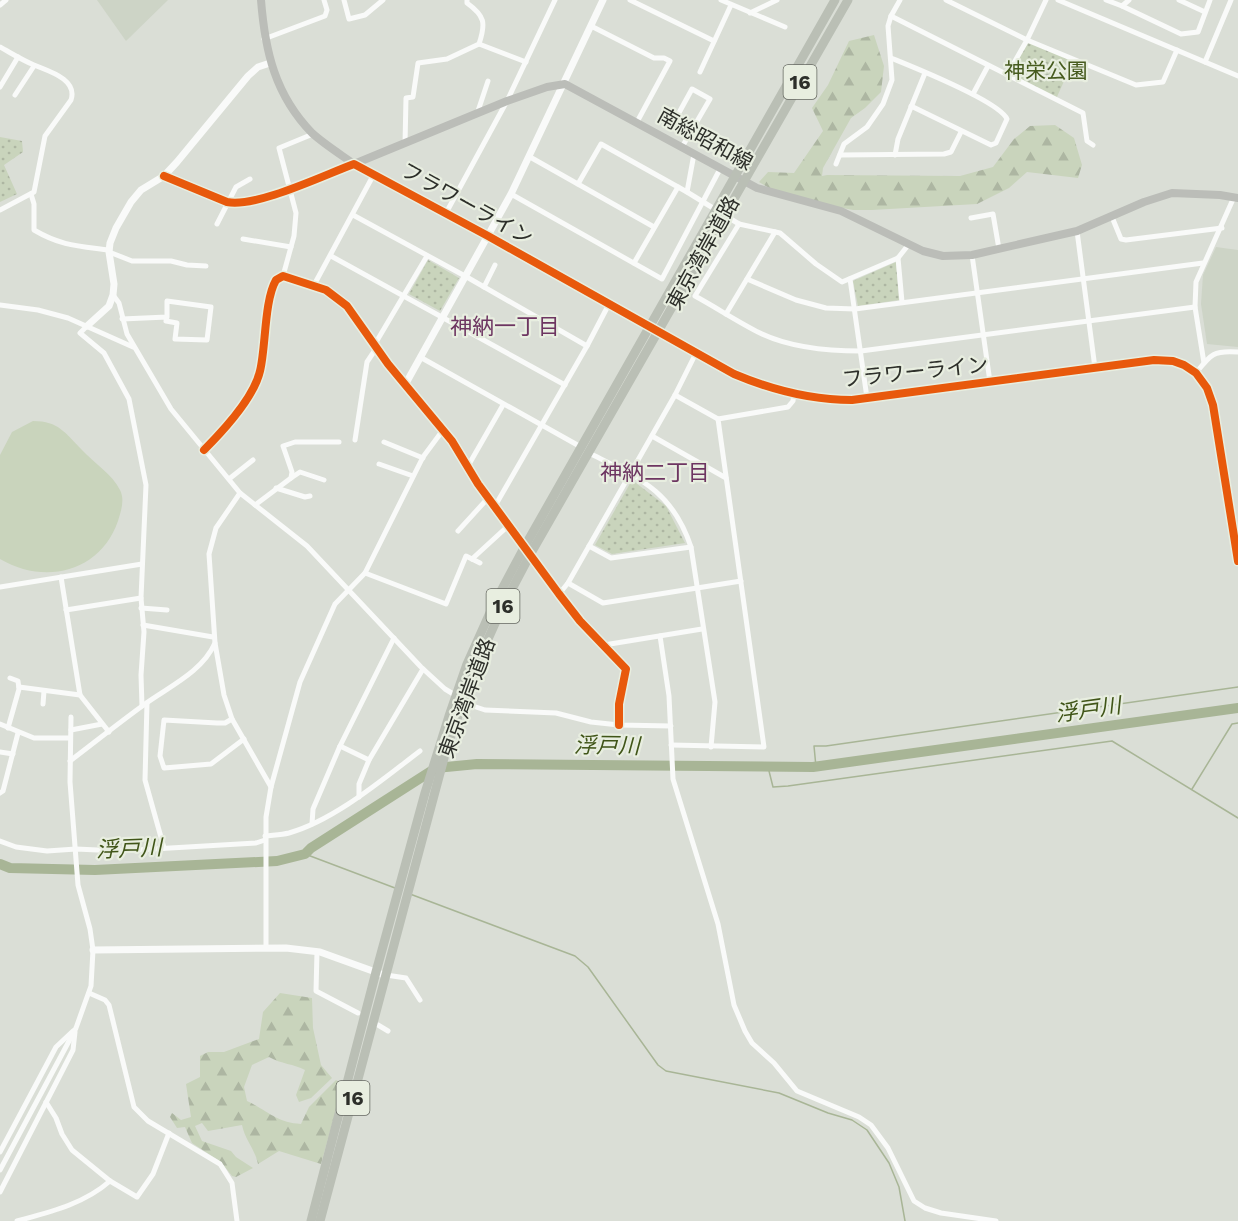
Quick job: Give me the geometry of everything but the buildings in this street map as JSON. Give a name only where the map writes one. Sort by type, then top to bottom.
[{"type":"highway","name":"東京湾岸道路","points":[[585,450],[659,331],[835,0]]},
{"type":"highway","name":"東京湾岸道路","points":[[311,1221],[459,699],[528,550],[585,450],[650,326],[848,0]]},
{"type":"highway","name":"東京湾岸道路","points":[[320,1221],[381,974]]},
{"type":"main road","points":[[261,0],[264,39],[270,63],[288,101],[313,134],[354,164],[507,101],[547,87],[565,84]]},
{"type":"main road","name":"南総昭和線","points":[[565,84],[720,169],[770,193],[841,211],[923,251],[943,256],[972,255],[1077,231],[1144,202],[1173,193],[1236,198]]},
{"type":"street","points":[[0,5],[6,0]]},
{"type":"street","points":[[264,39],[325,16],[327,10],[324,0]]},
{"type":"street","points":[[344,0],[349,19],[365,15],[383,0]]},
{"type":"street","points":[[467,0],[467,3],[483,19],[484,28],[479,44]]},
{"type":"street","points":[[446,213],[507,101],[555,0]]},
{"type":"street","points":[[405,385],[511,194],[603,0]]},
{"type":"street","points":[[630,0],[714,41]]},
{"type":"street","points":[[721,0],[785,27]]},
{"type":"street","points":[[750,13],[777,0]]},
{"type":"street","points":[[836,164],[844,144],[867,127],[883,104],[892,80],[888,26],[900,0]]},
{"type":"street","points":[[946,0],[1027,40],[1136,85],[1162,82],[1177,50]]},
{"type":"street","points":[[1007,75],[1046,0]]},
{"type":"street","points":[[1058,0],[1238,76]]},
{"type":"street","points":[[1078,8],[1082,0]]},
{"type":"street","points":[[1106,0],[1181,34],[1198,32],[1210,0]]},
{"type":"street","points":[[1122,6],[1129,0]]},
{"type":"street","points":[[1179,0],[1205,12]]},
{"type":"street","points":[[1205,62],[1231,0]]},
{"type":"street","points":[[700,72],[731,5]]},
{"type":"street","points":[[891,16],[1083,113],[1087,141],[1093,145]]},
{"type":"street","points":[[591,26],[654,58],[664,58],[670,61],[637,122]]},
{"type":"street","points":[[405,144],[406,98],[413,97],[418,63],[447,59],[479,44],[526,62]]},
{"type":"street","points":[[0,47],[34,66],[57,74],[70,85],[73,94],[45,136],[34,192],[0,210]]},
{"type":"street","points":[[0,87],[18,57]]},
{"type":"street","points":[[891,58],[973,94],[1004,113],[1007,119],[996,143],[991,146],[911,106]]},
{"type":"street","points":[[164,848],[145,780],[141,598],[147,485],[129,399],[104,353],[80,333],[109,306],[114,284],[109,251],[116,228],[131,202],[141,190],[164,176],[248,76],[258,67],[270,63]]},
{"type":"street","points":[[15,95],[34,66]]},
{"type":"street","points":[[973,94],[988,66]]},
{"type":"street","points":[[895,155],[898,139],[925,73]]},
{"type":"street","points":[[477,114],[488,81]]},
{"type":"street","points":[[682,147],[710,99],[692,89],[675,120],[692,129]]},
{"type":"street","points":[[840,155],[944,154],[951,152],[961,132]]},
{"type":"street","points":[[284,276],[296,213],[279,148],[313,134]]},
{"type":"street","points":[[578,183],[601,144],[739,224],[775,232],[786,237],[816,264],[842,282],[898,258],[909,244]]},
{"type":"street","points":[[687,192],[694,154]]},
{"type":"street","points":[[530,157],[654,227]]},
{"type":"street","points":[[164,176],[227,202],[238,204],[289,189],[354,164]]},
{"type":"street","name":"フラワーライン","points":[[354,164],[489,236],[734,374],[794,394],[837,400],[867,398],[1163,360],[1184,365],[1196,373]]},
{"type":"street","points":[[511,194],[662,279],[720,169]]},
{"type":"street","points":[[314,285],[374,174]]},
{"type":"street","points":[[217,224],[236,187],[250,179]]},
{"type":"street","points":[[634,263],[678,187]]},
{"type":"street","points":[[31,194],[34,204],[34,230],[52,240],[109,251],[132,261],[171,261],[206,266]]},
{"type":"street","points":[[1204,363],[1195,307],[1196,282],[1203,263],[1236,198]]},
{"type":"street","points":[[971,218],[993,214],[999,249]]},
{"type":"street","points":[[353,215],[587,346]]},
{"type":"street","points":[[1112,217],[1121,239],[1126,240],[1222,228]]},
{"type":"street","points":[[739,224],[732,232],[696,296],[761,333],[787,343],[829,351],[861,351],[1195,307]]},
{"type":"street","points":[[1077,231],[1095,368]]},
{"type":"street","points":[[726,314],[775,232]]},
{"type":"street","points":[[243,239],[291,247]]},
{"type":"street","points":[[972,255],[990,382]]},
{"type":"street","points":[[331,256],[565,385]]},
{"type":"street","points":[[354,440],[367,362],[427,256]]},
{"type":"street","points":[[898,258],[902,302]]},
{"type":"street","points":[[747,279],[796,300],[826,308],[855,309],[1203,263]]},
{"type":"street","points":[[484,287],[495,265]]},
{"type":"street","points":[[204,450],[255,386],[261,366],[276,280],[284,276],[332,293],[347,306],[405,385],[460,451],[495,506],[580,621],[626,669],[619,704],[619,725]]},
{"type":"street","points":[[850,279],[867,398]]},
{"type":"street","points":[[113,295],[119,303],[122,319],[134,347],[171,409],[240,494],[307,546],[423,669],[459,699],[485,710],[556,713],[591,722],[619,725],[671,726]]},
{"type":"street","points":[[167,301],[212,307],[207,340],[175,339],[177,323],[166,321],[167,317],[167,301]]},
{"type":"street","points":[[495,506],[587,346],[609,303]]},
{"type":"street","points":[[0,305],[50,313],[87,326],[134,347]]},
{"type":"street","points":[[122,319],[167,317]]},
{"type":"street","points":[[1238,352],[1215,352],[1196,373],[1207,388],[1213,405],[1238,561]]},
{"type":"street","points":[[559,594],[568,583],[652,436],[696,353]]},
{"type":"street","points":[[420,357],[649,485],[669,503],[684,526],[691,546],[715,702],[711,747]]},
{"type":"street","points":[[675,395],[718,419],[788,407],[793,401],[794,394]]},
{"type":"street","points":[[468,466],[503,405]]},
{"type":"street","points":[[672,748],[764,747],[718,419]]},
{"type":"street","points":[[266,948],[266,817],[300,682],[335,604],[365,573],[413,476],[443,430]]},
{"type":"street","points":[[652,436],[726,478]]},
{"type":"street","points":[[291,478],[292,472],[282,446],[296,442],[339,442]]},
{"type":"street","points":[[384,442],[423,458]]},
{"type":"street","points":[[229,478],[253,460]]},
{"type":"street","points":[[378,465],[413,476]]},
{"type":"street","points":[[255,505],[300,472],[324,480]]},
{"type":"street","points":[[276,488],[305,497],[310,496]]},
{"type":"street","points":[[240,494],[216,528],[210,554],[214,640],[224,695],[232,719],[272,788]]},
{"type":"street","points":[[458,531],[489,497]]},
{"type":"street","points":[[472,559],[509,525]]},
{"type":"street","points":[[589,546],[611,558],[691,546]]},
{"type":"street","points":[[365,573],[446,603],[466,556],[480,563]]},
{"type":"street","points":[[0,587],[142,564]]},
{"type":"street","points":[[61,577],[80,695],[109,732]]},
{"type":"street","points":[[568,583],[603,603],[741,581]]},
{"type":"street","points":[[66,610],[141,598]]},
{"type":"street","points":[[141,608],[167,610]]},
{"type":"street","points":[[143,625],[214,640]]},
{"type":"street","points":[[604,645],[702,629]]},
{"type":"street","points":[[660,636],[669,696],[673,779],[718,924],[734,1005],[752,1043],[774,1063],[797,1091],[859,1117],[871,1125],[888,1148],[914,1201],[941,1214],[996,1221]]},
{"type":"street","points":[[312,824],[313,808],[340,747],[394,638]]},
{"type":"street","points":[[70,761],[144,704],[196,669],[210,654],[214,640]]},
{"type":"street","points":[[359,797],[359,784],[369,760],[423,669]]},
{"type":"street","points":[[8,728],[19,687],[18,681],[10,678]]},
{"type":"street","points":[[19,687],[80,695]]},
{"type":"street","points":[[43,704],[44,691]]},
{"type":"street","points":[[0,1170],[76,1028],[89,993],[93,969],[90,929],[78,885],[70,761],[71,717]]},
{"type":"street","points":[[232,719],[225,723],[164,720],[160,756],[164,768],[211,764],[244,739]]},
{"type":"street","points":[[0,723],[18,733],[34,738],[70,738]]},
{"type":"street","points":[[71,730],[102,724]]},
{"type":"street","points":[[0,793],[3,791],[18,733]]},
{"type":"street","points":[[340,747],[369,760]]},
{"type":"street","points":[[0,841],[31,850],[119,851],[256,843],[265,838],[312,824],[359,797],[420,751]]},
{"type":"street","points":[[0,752],[13,754]]},
{"type":"street","points":[[93,950],[286,948],[317,952],[381,974],[406,978],[420,1000]]},
{"type":"street","points":[[317,952],[316,991],[358,1013]]},
{"type":"street","points":[[89,993],[105,1000],[109,1005],[134,1107],[148,1121],[220,1164],[232,1183],[237,1221]]},
{"type":"street","points":[[378,1025],[388,1031]]},
{"type":"street","points":[[0,1192],[73,1050],[76,1028]]},
{"type":"street","points":[[0,1152],[56,1047],[76,1028]]},
{"type":"street","points":[[46,1102],[72,1150],[110,1181],[137,1197],[153,1174],[169,1133]]},
{"type":"street","points":[[17,1221],[84,1199],[110,1181]]},
{"type":"shaded area","points":[[97,0],[168,0],[126,41]]},
{"type":"shaded area","points":[[1216,247],[1238,250],[1238,347],[1207,344],[1201,304],[1203,275]]},
{"type":"green space","points":[[874,35],[884,66],[881,92],[851,118],[823,168],[822,176],[960,176],[993,167],[1014,139],[1030,126],[1055,125],[1074,138],[1082,165],[1078,178],[1027,172],[1009,188],[977,204],[872,210],[853,210],[782,196],[759,182],[768,172],[794,173],[823,131],[812,108],[828,85],[849,41]]},
{"type":"green space","name":"神栄公園","points":[[1027,40],[1074,59],[1056,99],[1007,75]]},
{"type":"green space","points":[[0,137],[22,141],[23,152],[4,165],[17,194],[0,202]]},
{"type":"green space","points":[[428,260],[459,278],[440,311],[409,294]]},
{"type":"green space","points":[[896,262],[899,300],[858,306],[853,281]]},
{"type":"green space","points":[[33,421],[49,423],[66,433],[108,474],[117,484],[121,494],[120,513],[110,539],[98,553],[84,563],[69,569],[52,572],[34,571],[17,567],[0,559],[0,455],[12,432]]},
{"type":"green space","points":[[632,480],[666,506],[685,543],[612,554],[595,545]]},
{"type":"green space","points":[[280,993],[312,998],[313,1028],[321,1065],[332,1078],[311,1098],[299,1102],[296,1095],[305,1070],[269,1057],[252,1065],[244,1087],[247,1101],[279,1119],[301,1124],[309,1107],[336,1080],[343,1084],[321,1164],[279,1151],[258,1164],[242,1125],[208,1131],[202,1123],[195,1126],[202,1141],[231,1151],[253,1168],[236,1177],[232,1176],[221,1162],[192,1143],[185,1127],[177,1128],[170,1117],[172,1113],[181,1120],[191,1117],[186,1084],[200,1077],[200,1056],[208,1052],[224,1052],[259,1039],[263,1012]]},
{"type":"waterway","points":[[816,767],[814,746],[1238,687]]},
{"type":"waterway","name":"浮戸川","points":[[0,864],[10,868],[95,870],[277,861],[305,854],[436,768],[477,764],[813,767],[1238,708]]},
{"type":"waterway","points":[[1192,789],[1232,724],[1238,723]]},
{"type":"waterway","points":[[768,767],[773,787],[788,786],[1112,741],[1238,818]]},
{"type":"waterway","points":[[305,854],[395,888]]},
{"type":"waterway","points":[[410,894],[575,956],[588,967],[658,1065],[666,1071],[779,1093],[852,1120],[867,1130],[889,1163],[899,1187],[905,1221]]},
{"type":"cycle path","points":[[164,176],[227,202],[240,203],[272,196],[354,164],[734,374],[763,385],[807,396],[852,400],[1154,360],[1173,361],[1196,373],[1207,388],[1213,405],[1238,561]]},
{"type":"cycle path","points":[[204,450],[237,413],[257,381],[262,361],[269,300],[276,280],[283,276],[326,290],[347,306],[388,364],[452,441],[478,484],[559,594],[580,621],[626,669],[619,704],[619,725]]},
{"type":"district","name":"神納一丁目","points":[[505,326]]},
{"type":"district","name":"神納二丁目","points":[[655,472]]}]
